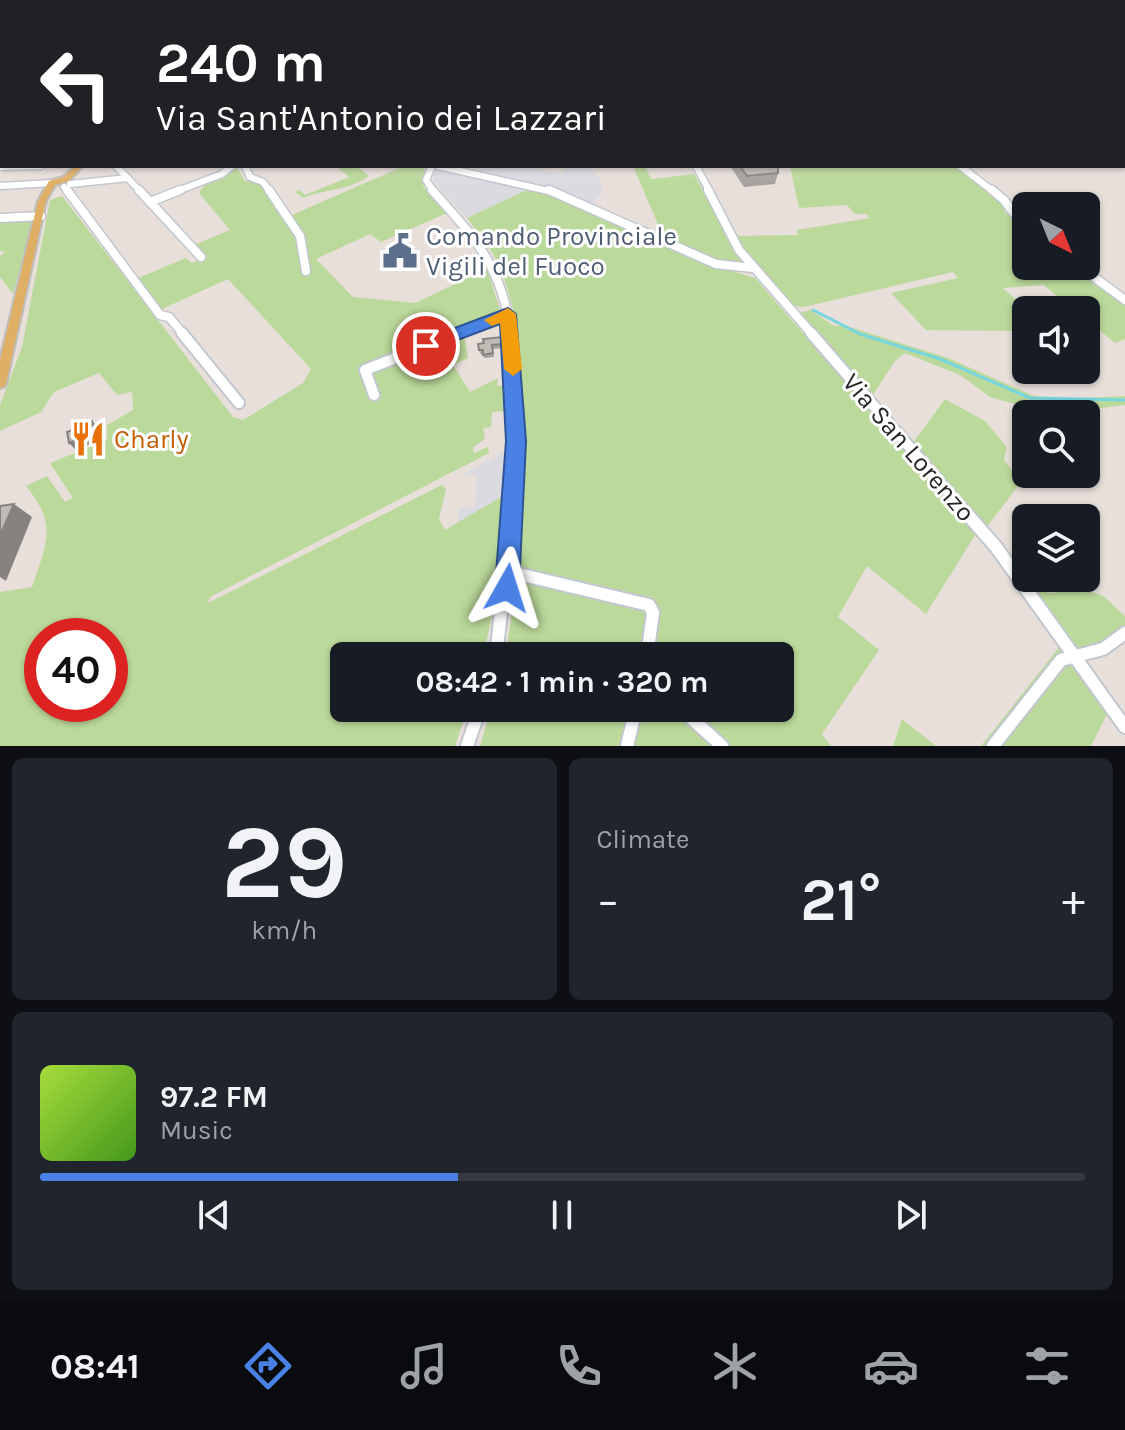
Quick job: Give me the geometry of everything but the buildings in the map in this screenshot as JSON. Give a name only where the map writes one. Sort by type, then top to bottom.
[{"type":"main road","points":[[0,384],[41,212],[77,168]]},
{"type":"street","points":[[118,168],[201,257]]},
{"type":"street","points":[[150,202],[222,174],[230,168]]},
{"type":"street","points":[[246,168],[250,177],[263,182],[300,236],[306,271]]},
{"type":"street","points":[[431,168],[426,180],[430,188],[492,263],[508,314],[516,441],[510,572],[498,642]]},
{"type":"street","points":[[447,168],[548,190],[716,264],[753,268]]},
{"type":"street","name":"Via San Lorenzo","points":[[697,168],[733,240],[753,268],[996,547],[1125,727]]},
{"type":"street","points":[[963,168],[995,191],[1012,212]]},
{"type":"street","points":[[0,186],[128,178]]},
{"type":"street","points":[[61,184],[160,315],[169,317],[239,403]]},
{"type":"street","points":[[0,218],[41,212]]},
{"type":"street","points":[[1098,280],[1125,300]]},
{"type":"street","points":[[374,395],[365,370],[508,314]]},
{"type":"street","points":[[510,572],[649,605],[653,613],[649,642]]},
{"type":"street","points":[[993,746],[1061,660],[1090,656],[1112,646],[1125,633]]},
{"type":"street","points":[[467,746],[475,722]]},
{"type":"street","points":[[627,746],[633,722]]},
{"type":"street","points":[[695,722],[722,746]]},
{"type":"shaded area","points":[[475,168],[534,168],[561,174],[565,168],[588,168],[598,176],[603,191],[593,204],[540,184],[467,218],[433,181],[437,170],[469,175]]},
{"type":"shaded area","points":[[507,452],[507,490],[503,496],[457,524],[459,508],[475,507],[477,475],[462,475]]},
{"type":"green space","points":[[237,168],[245,181],[259,182],[296,238],[301,272],[310,270],[306,241],[292,215],[399,168],[425,168],[423,186],[447,213],[381,242],[370,234],[316,259],[353,297],[415,303],[487,269],[501,313],[464,335],[468,358],[453,365],[470,392],[498,378],[497,386],[508,385],[507,411],[492,412],[491,427],[483,428],[485,439],[473,447],[474,453],[488,447],[489,453],[210,597],[208,603],[442,485],[446,489],[439,519],[445,530],[503,496],[505,559],[486,642],[330,642],[330,722],[463,722],[455,746],[0,746],[0,592],[32,587],[47,535],[43,512],[26,486],[47,476],[65,502],[73,498],[50,463],[107,440],[107,425],[133,410],[132,392],[117,395],[99,373],[54,392],[41,412],[0,431],[0,405],[22,347],[50,200],[62,196],[233,417],[243,420],[303,383],[311,369],[228,279],[162,309],[138,278],[186,258],[192,263],[207,257],[196,244],[230,230],[199,193],[206,183]]},
{"type":"green space","points":[[338,168],[359,168],[369,176],[352,185],[303,198],[295,192],[299,190],[305,195],[349,177]]},
{"type":"green space","points":[[634,168],[646,168],[651,179],[694,174],[742,262],[714,259],[663,236]]},
{"type":"green space","points":[[790,168],[961,168],[999,198],[1012,219],[1012,280],[1095,280],[1125,302],[1125,339],[1115,343],[1100,331],[1100,296],[1057,296],[1044,285],[1003,288],[1012,296],[1012,331],[926,330],[891,293],[958,278],[953,272],[804,307],[793,305],[763,280],[734,236],[798,235],[797,230],[870,218],[866,214],[855,214],[847,205],[799,208]]},
{"type":"green space","points":[[531,188],[548,192],[689,258],[755,278],[977,532],[926,614],[867,566],[838,617],[879,650],[822,734],[831,746],[480,746],[487,722],[794,722],[794,642],[507,642],[521,516],[521,367],[516,325],[506,284],[492,252],[467,218]]},
{"type":"green space","points":[[27,220],[32,224],[13,294],[0,277],[0,256],[5,252],[0,251],[0,221]]},
{"type":"green space","points":[[811,310],[834,326],[843,325],[948,358],[1034,396],[1063,399],[1125,396],[1125,405],[1100,408],[1100,400],[1012,400],[1012,403],[990,397],[960,375],[905,353],[895,361],[871,398],[799,313]]},
{"type":"green space","points":[[945,399],[985,421],[1007,447],[1004,460],[1012,470],[1012,488],[1016,488],[986,528],[913,443]]},
{"type":"green space","points":[[1034,592],[1091,592],[1102,595],[1125,616],[1125,631],[1110,644],[1081,654]]},
{"type":"green space","points":[[1060,646],[1107,714],[1091,746],[981,746]]},
{"type":"green space","points":[[902,719],[936,746],[893,746]]},
{"type":"waterway","points":[[813,310],[860,334],[940,359],[1030,398],[1125,400]]},
{"type":"slow traffic","points":[[492,320],[508,314],[513,369]]},
{"type":"place","name":"Comando Provinciale Vigili del Fuoco","points":[[400,251]]},
{"type":"place","name":"Charly","points":[[88,439]]},
{"type":"route","points":[[426,346],[508,314],[516,441],[507,588]]}]
